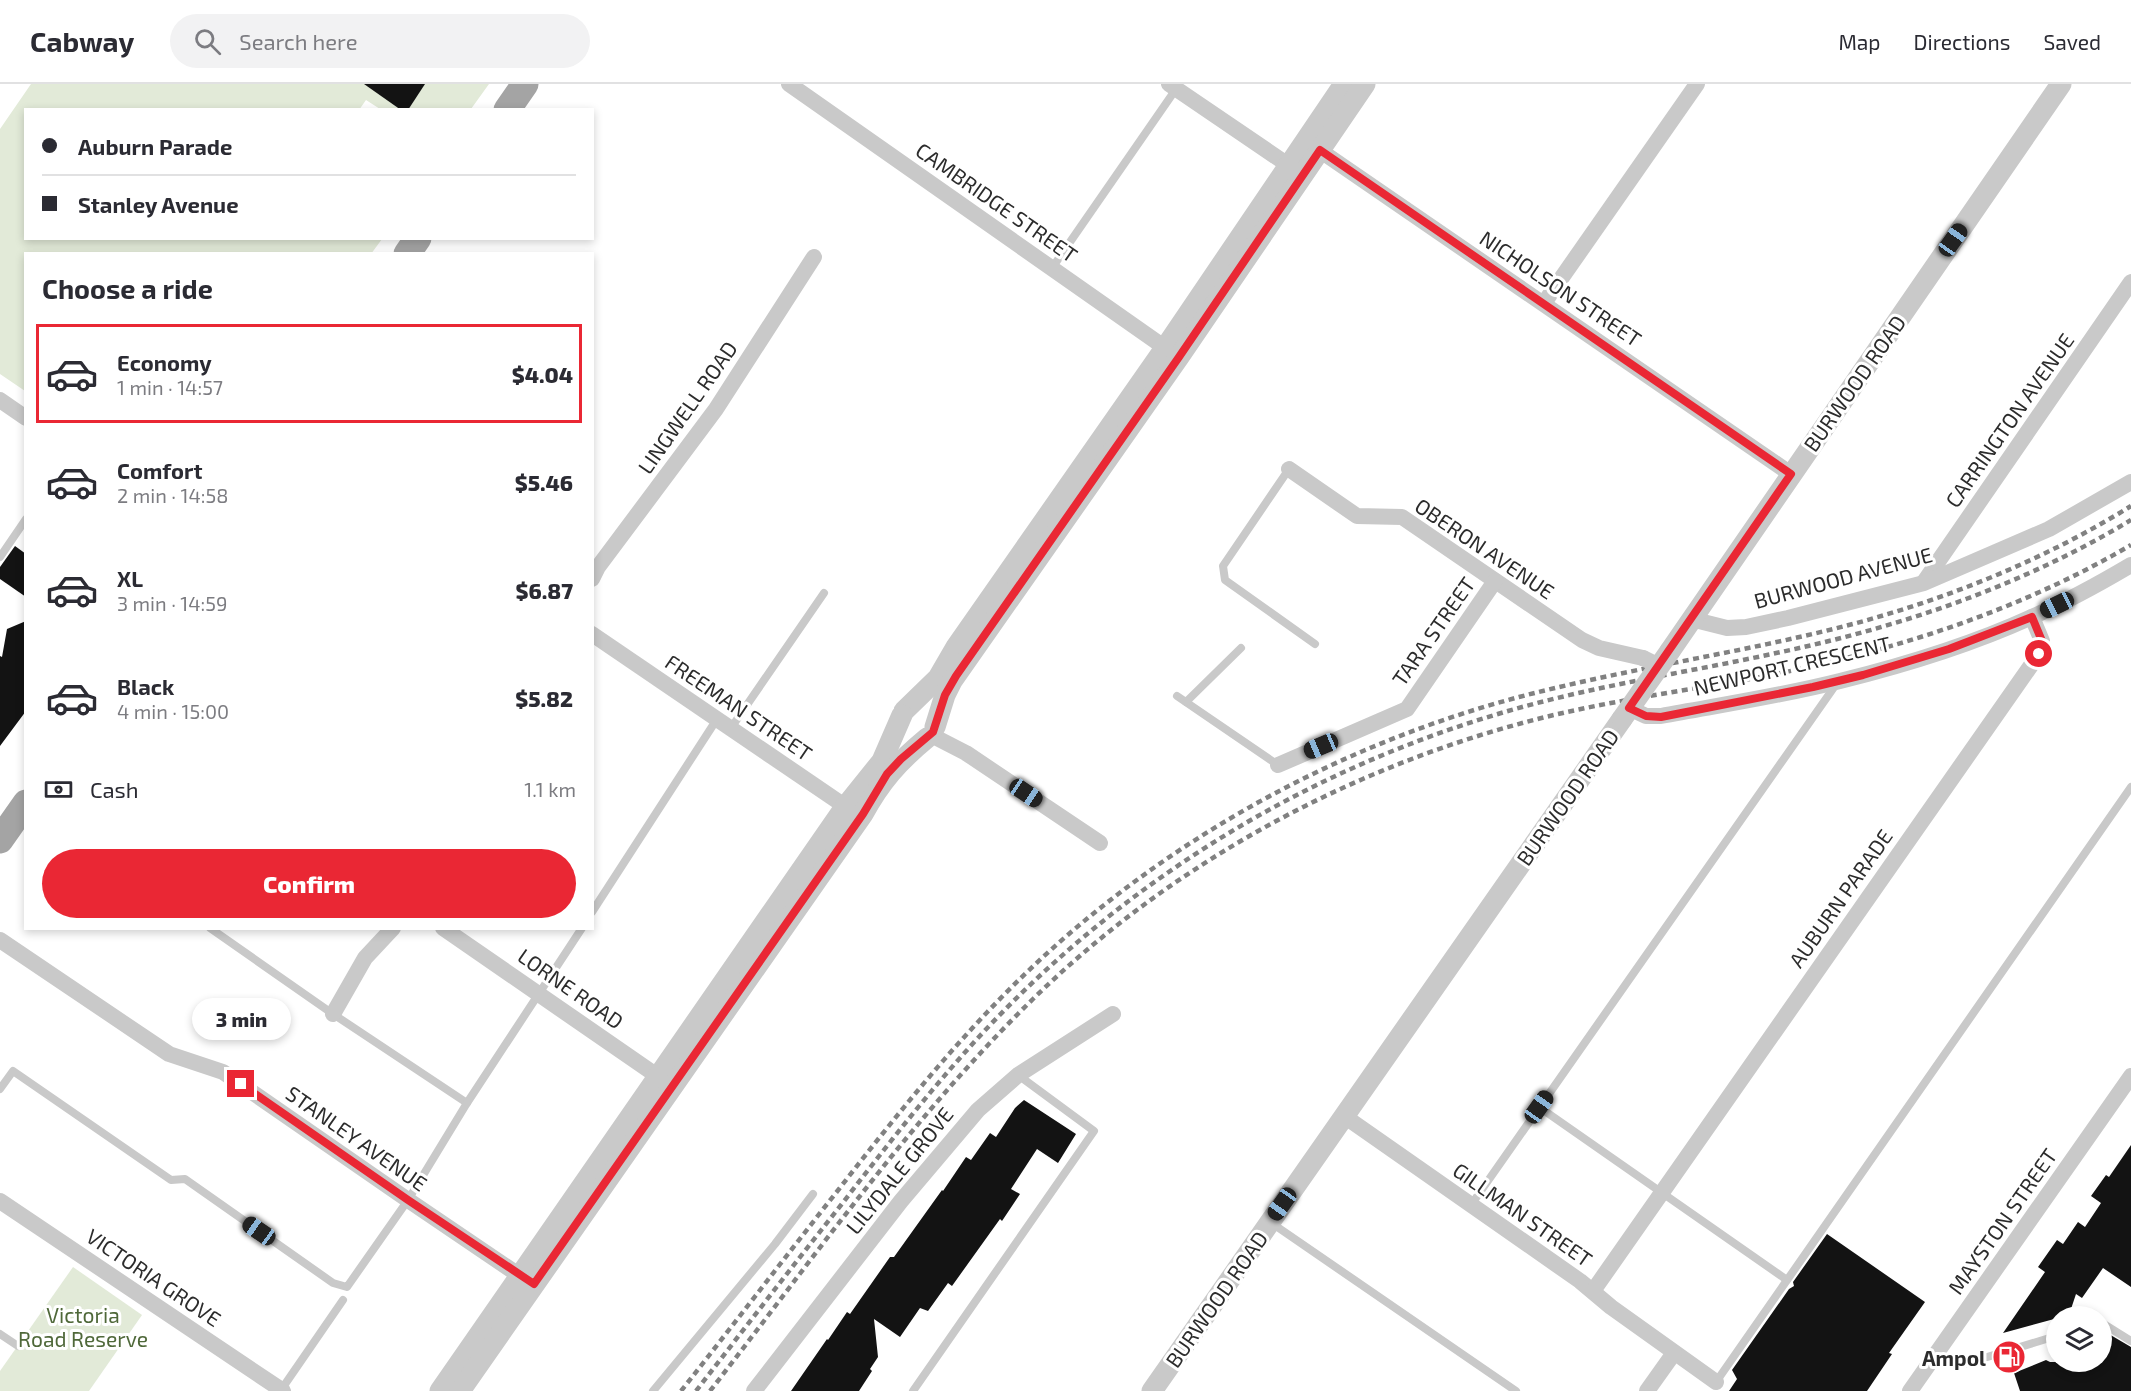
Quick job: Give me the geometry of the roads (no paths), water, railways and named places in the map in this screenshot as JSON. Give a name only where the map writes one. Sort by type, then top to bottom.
[{"type":"main road","points":[[508,108],[525,84]]},
{"type":"main road","points":[[0,840],[24,806]]},
{"type":"street","name":"CAMBRIDGE STREET","points":[[789,84],[1172,352]]},
{"type":"street","points":[[853,812],[901,759],[931,734],[952,681],[1013,580],[1296,170],[1312,146],[1344,84]]},
{"type":"street","points":[[1312,146],[1365,84]]},
{"type":"street","points":[[1544,303],[1697,84]]},
{"type":"street","name":"BURWOOD ROAD","points":[[1152,1391],[1630,713],[1657,658],[1691,619],[2061,84]]},
{"type":"street","points":[[1173,87],[1296,170]]},
{"type":"street","name":"NICHOLSON STREET","points":[[1312,146],[1791,474]]},
{"type":"street","name":"LINGWELL ROAD","points":[[594,575],[717,410],[814,257]]},
{"type":"street","name":"CARRINGTON AVENUE","points":[[1924,583],[2131,282]]},
{"type":"street","points":[[0,400],[24,417]]},
{"type":"street","name":"OBERON AVENUE","points":[[1289,469],[1357,516],[1402,517],[1588,643],[1657,658]]},
{"type":"street","name":"BURWOOD AVENUE","points":[[1691,619],[1727,627],[1753,626],[1924,583],[2049,529],[2131,482]]},
{"type":"street","points":[[2032,617],[2084,592],[2131,565]]},
{"type":"street","points":[[440,1391],[527,1280],[853,812],[888,750],[896,725],[903,713],[938,678],[956,647],[1013,580]]},
{"type":"street","name":"TARA STREET","points":[[1278,765],[1407,709],[1495,581]]},
{"type":"street","name":"NEWPORT CRESCENT","points":[[1630,713],[1661,717],[1837,682],[1949,649],[2032,617]]},
{"type":"street","name":"AUBURN PARADE","points":[[1593,1291],[2039,654],[2042,641],[2032,617]]},
{"type":"street","name":"FREEMAN STREET","points":[[594,635],[853,812]]},
{"type":"street","points":[[931,734],[936,718],[927,707],[918,705],[903,713],[900,725],[905,735],[913,740],[931,734],[966,753],[1100,843]]},
{"type":"street","points":[[333,1014],[365,958],[391,930]]},
{"type":"street","name":"LORNE ROAD","points":[[447,930],[665,1081]]},
{"type":"street","name":"STANLEY AVENUE","points":[[0,940],[169,1054],[223,1072],[527,1280]]},
{"type":"street","name":"LILYDALE GROVE","points":[[754,1391],[901,1200],[978,1110],[1018,1075],[1113,1014]]},
{"type":"street","name":"MAYSTON STREET","points":[[1910,1391],[2131,1076]]},
{"type":"street","name":"GILLMAN STREET","points":[[1344,1116],[1593,1291],[1611,1307],[1716,1382]]},
{"type":"street","name":"VICTORIA GROVE","points":[[0,1201],[282,1390]]},
{"type":"street","points":[[460,1391],[527,1280]]},
{"type":"street","points":[[1647,1391],[1674,1353]]},
{"type":"lane","points":[[1052,268],[1173,87]]},
{"type":"lane","points":[[1289,469],[1223,566],[1225,580],[1316,644]]},
{"type":"lane","points":[[0,556],[24,522]]},
{"type":"lane","points":[[594,909],[724,723],[824,593]]},
{"type":"lane","points":[[1186,702],[1241,648]]},
{"type":"lane","points":[[1470,1206],[1837,682]]},
{"type":"lane","points":[[1177,696],[1278,765]]},
{"type":"lane","points":[[1716,1382],[2131,787]]},
{"type":"lane","points":[[213,930],[333,1014],[467,1103]]},
{"type":"lane","points":[[0,1089],[13,1071],[171,1180],[184,1179],[333,1283],[346,1287],[408,1200],[467,1103],[581,930]]},
{"type":"lane","points":[[913,1391],[1094,1131],[1018,1075]]},
{"type":"lane","points":[[1539,1107],[1787,1280]]},
{"type":"lane","points":[[653,1391],[775,1244],[813,1194]]},
{"type":"lane","points":[[1270,1222],[1516,1391]]},
{"type":"lane","points":[[282,1390],[343,1300]]},
{"type":"lane","points":[[2112,1329],[2131,1341]]},
{"type":"lane","points":[[0,1334],[18,1346]]},
{"type":"lane","points":[[1936,1355],[1948,1362],[1961,1365],[2046,1339]]},
{"type":"railway","points":[[681,1391],[887,1128],[988,1011],[1043,957],[1095,912],[1149,871],[1206,833],[1265,798],[1326,767],[1389,740],[1454,717],[1562,686],[1778,642],[1899,611],[2002,573],[2068,542],[2131,506]]},
{"type":"railway","points":[[696,1391],[895,1136],[991,1024],[1046,970],[1104,920],[1165,875],[1229,833],[1295,796],[1364,763],[1435,735],[1542,702],[1827,642],[1872,630],[1962,601],[2005,583],[2048,564],[2131,520]]},
{"type":"railway","points":[[710,1391],[865,1189],[946,1091],[989,1044],[1033,999],[1139,908],[1196,868],[1256,832],[1318,799],[1448,746],[1547,717],[1776,674],[1914,639],[2047,589],[2131,545]]},
{"type":"place","name":"Ampol","points":[[2009,1357]]},
{"type":"park label","name":"Victoria Road Reserve","points":[[83,1326]]}]
